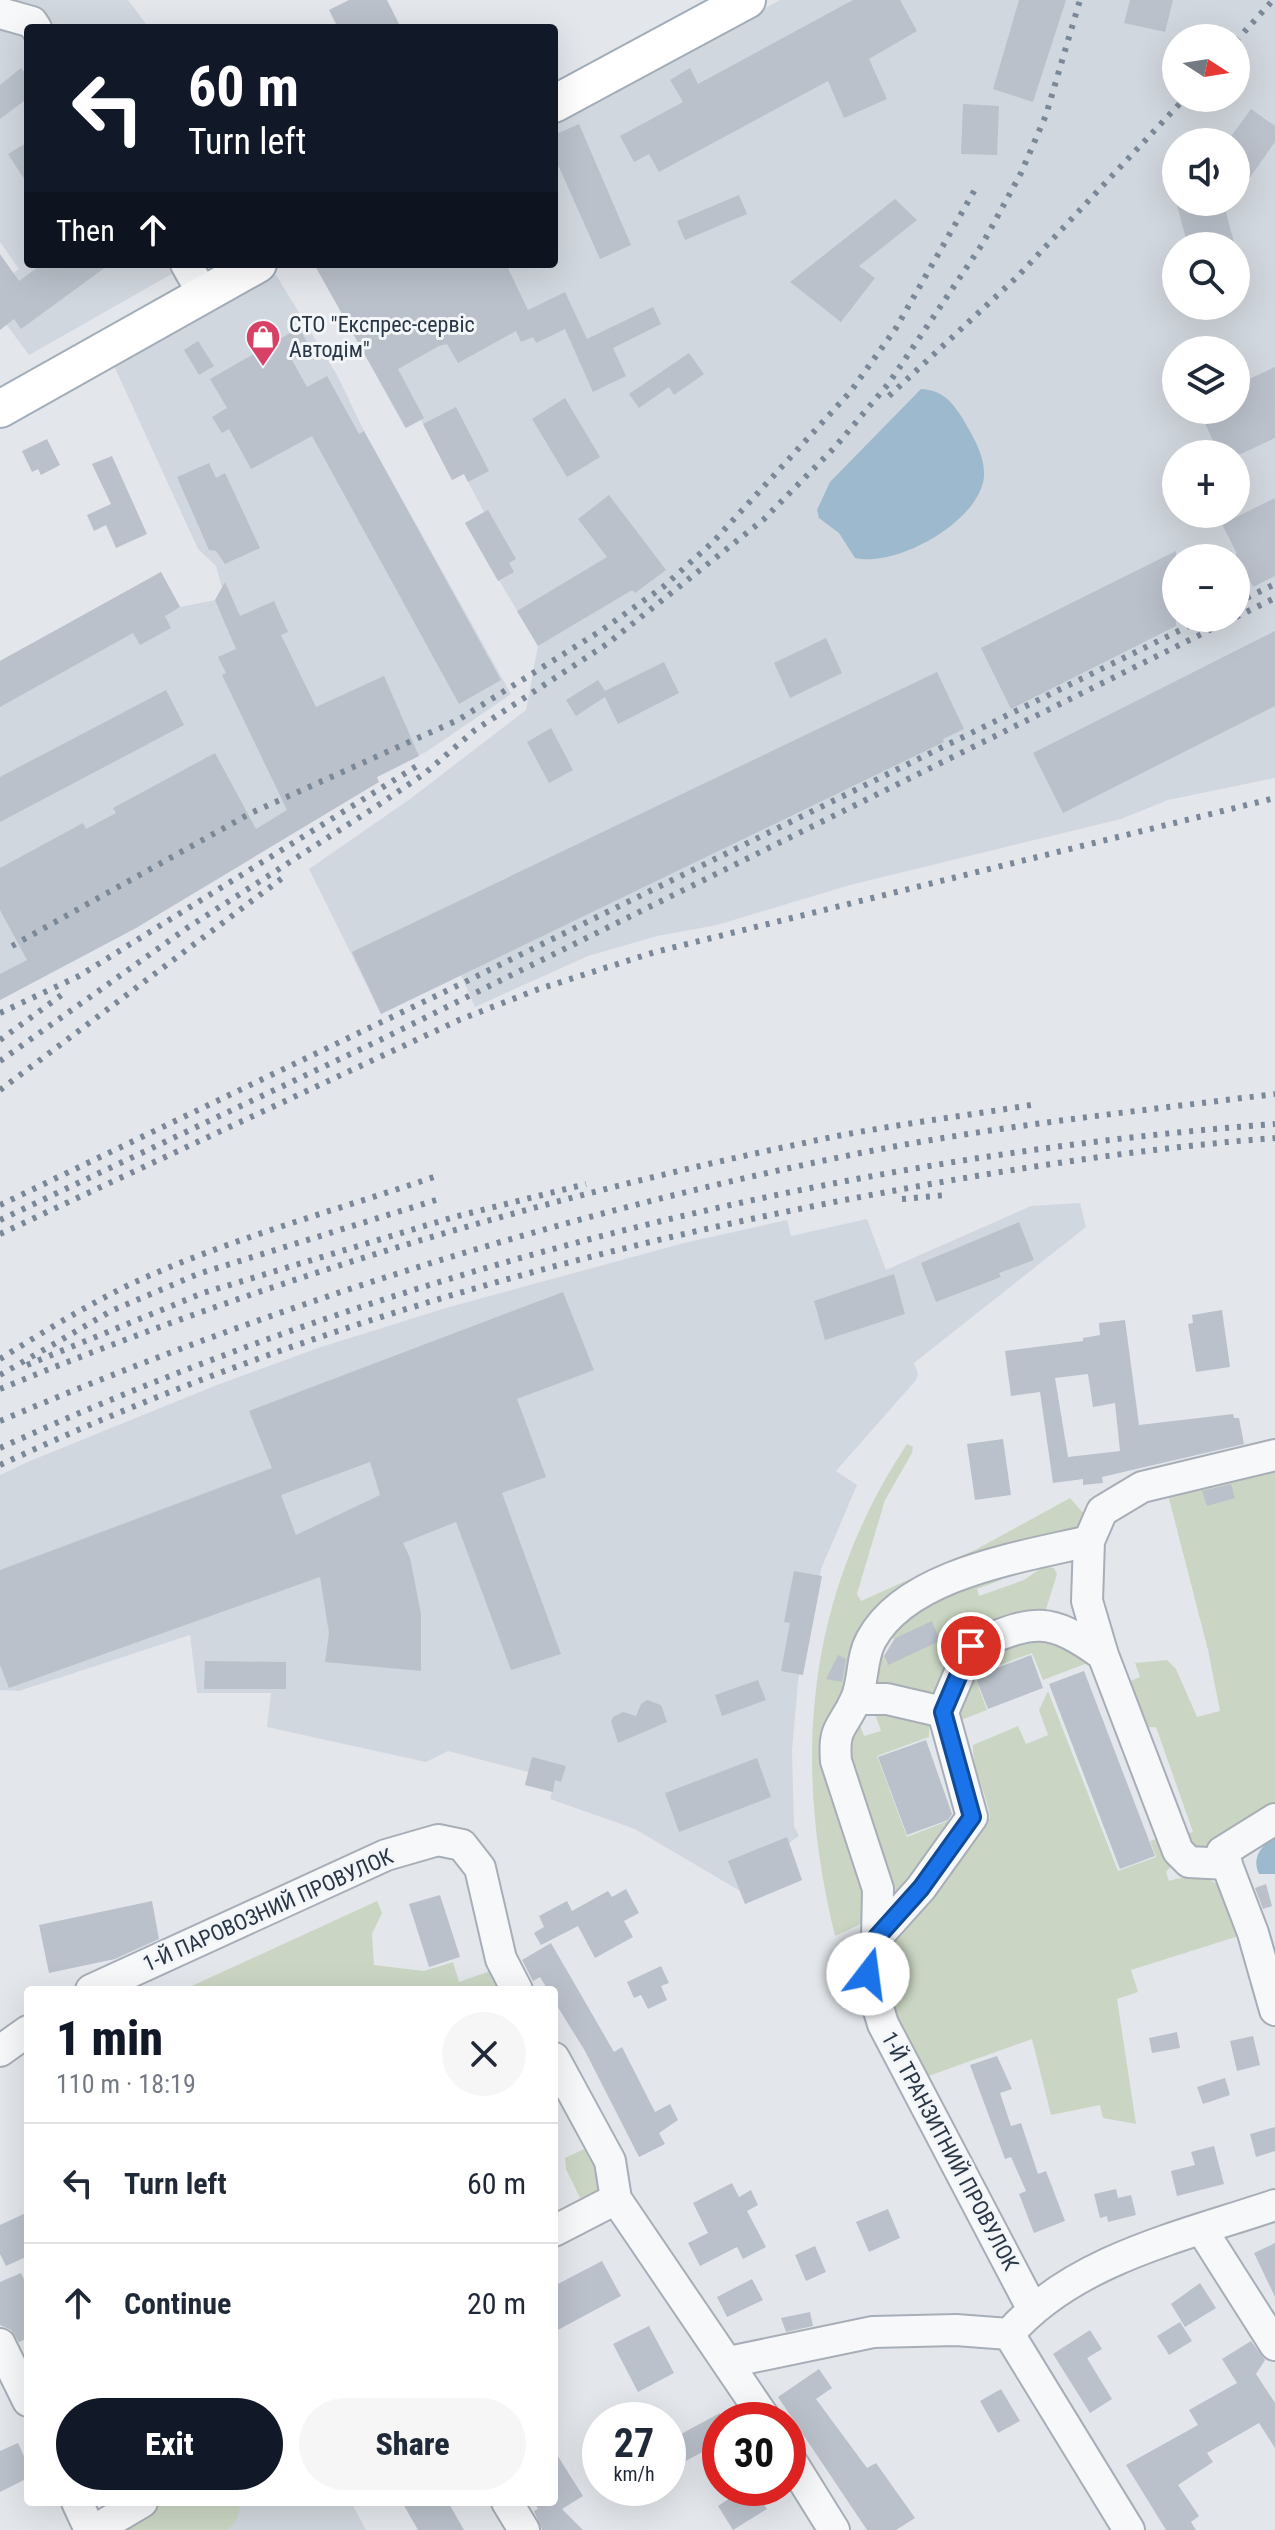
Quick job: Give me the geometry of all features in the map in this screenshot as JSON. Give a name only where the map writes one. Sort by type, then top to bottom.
[{"type":"main road","points":[[558,78],[701,0]]},
{"type":"main road","points":[[558,102],[747,0]]},
{"type":"main road","points":[[0,387],[198,274],[234,268]]},
{"type":"main road","points":[[0,409],[198,274]]},
{"type":"street","points":[[0,13],[33,24]]},
{"type":"street","points":[[1275,1455],[1142,1487],[1102,1511],[1089,1541],[1087,1601],[1103,1655],[1178,1851],[1189,1862],[1225,1858],[1275,1819]]},
{"type":"street","points":[[877,1937],[878,1889],[836,1761],[837,1729],[856,1699],[871,1641],[884,1622],[907,1603],[968,1571],[1089,1541]]},
{"type":"street","points":[[856,1699],[887,1699],[943,1712],[971,1646],[1028,1623],[1042,1624],[1086,1643],[1103,1655]]},
{"type":"street","name":"1-Й ТРАНЗИТНИЙ ПРОВУЛОК","points":[[943,1712],[949,1743],[972,1817],[921,1888],[877,1937],[868,1974],[883,2024],[1032,2308]]},
{"type":"street","name":"1-Й ПАРОВОЗНИЙ ПРОВУЛОК","points":[[100,1986],[386,1855],[422,1843],[448,1840],[462,1845],[480,1868],[501,1959],[515,1986]]},
{"type":"street","points":[[1225,1858],[1253,1933],[1275,2010]]},
{"type":"street","points":[[0,2051],[24,2034]]},
{"type":"street","points":[[558,2065],[610,2161],[616,2199],[755,2402]]},
{"type":"street","points":[[558,2229],[616,2199]]},
{"type":"street","points":[[1009,2334],[1032,2308],[1124,2256],[1275,2205]]},
{"type":"street","points":[[1202,2230],[1275,2345]]},
{"type":"street","points":[[729,2362],[873,2332],[956,2330],[1009,2334]]},
{"type":"street","points":[[1009,2334],[1129,2530]]},
{"type":"street","points":[[0,2344],[24,2393]]},
{"type":"street","points":[[806,2485],[834,2530]]},
{"type":"street","points":[[79,2506],[93,2530],[135,2506]]},
{"type":"street","points":[[509,2506],[524,2530]]},
{"type":"shaded area","points":[[0,0],[128,0],[146,24],[24,24],[24,268],[178,268],[177,271],[29,355],[0,316],[0,282],[19,269],[0,242]]},
{"type":"shaded area","points":[[780,0],[1275,0],[1275,778],[1168,800],[1121,819],[850,885],[717,925],[657,936],[588,956],[475,1007],[461,975],[381,1014],[309,869],[410,799],[526,710],[538,646],[465,523],[484,512],[464,474],[452,480],[421,420],[405,428],[317,268],[558,268],[558,119]]},
{"type":"shaded area","points":[[276,275],[337,375],[364,431],[511,694],[426,752],[377,777],[136,928],[0,1000],[0,661],[161,572],[180,607],[215,600],[222,588],[216,566],[198,549],[115,368],[120,361],[268,276]]},
{"type":"shaded area","points":[[1080,1203],[1086,1227],[914,1363],[918,1374],[916,1380],[836,1471],[857,1485],[821,1569],[798,1681],[792,1751],[794,1826],[799,1836],[789,1843],[802,1880],[745,1904],[740,1891],[635,1829],[550,1799],[552,1792],[525,1785],[528,1772],[448,1751],[426,1762],[267,1727],[271,1693],[197,1693],[190,1635],[19,1691],[0,1690],[0,1475],[30,1461],[217,1385],[318,1348],[446,1308],[684,1243],[787,1220],[791,1236],[867,1219],[886,1270],[1031,1206]]},
{"type":"shaded area","points":[[221,2506],[353,2506],[366,2530],[177,2530]]},
{"type":"green space","points":[[907,1444],[913,1447],[912,1453],[885,1500],[857,1594],[861,1601],[977,1549],[1070,1498],[1085,1515],[1085,1529],[911,1594],[836,1718],[867,1921],[835,1936],[822,1871],[814,1806],[812,1743],[817,1681],[828,1621],[847,1561],[873,1502]]},
{"type":"green space","points":[[1275,1461],[1275,1815],[1199,1854],[1178,1836],[1193,1832],[1156,1727],[1138,1728],[1121,1685],[1140,1677],[1135,1663],[1167,1660],[1176,1669],[1197,1717],[1220,1711],[1208,1650],[1165,1483]]},
{"type":"green space","points":[[1044,1566],[1054,1568],[1057,1574],[1044,1616],[1024,1618],[936,1698],[869,1689],[876,1644],[931,1598],[1008,1573],[1001,1580],[977,1589],[979,1596],[1024,1580]],"holes":[[[931,1622],[940,1641],[887,1664],[879,1645]]]},
{"type":"green space","points":[[1028,1629],[1090,1662],[1043,1680],[1032,1653],[974,1675],[987,1710],[953,1723],[974,1652]]},
{"type":"green space","points":[[1048,1691],[1118,1871],[1156,1857],[1150,1841],[1165,1836],[1173,1864],[1166,1872],[1169,1881],[1200,1877],[1219,1886],[1245,1934],[1131,1970],[1138,1992],[1117,1999],[1136,2124],[1103,2118],[1100,2105],[1051,2115],[1032,2039],[923,2078],[887,2003],[877,1960],[982,1823],[990,1818],[973,1745],[1018,1726],[1026,1744],[1048,1735],[1039,1710]]},
{"type":"green space","points":[[873,1708],[929,1722],[929,1737],[877,1756],[907,1837],[958,1817],[959,1822],[890,1901],[841,1743],[860,1725],[864,1736],[881,1731]]},
{"type":"green space","points":[[377,1901],[382,1913],[372,1934],[374,1965],[424,1971],[453,1962],[459,1982],[496,1969],[504,1986],[192,1986]]},
{"type":"green space","points":[[584,2149],[595,2156],[599,2182],[597,2191],[580,2198],[566,2169],[565,2158]]},
{"type":"green space","points":[[152,2506],[240,2506],[237,2519],[228,2530],[113,2530]]},
{"type":"water","points":[[921,389],[935,392],[951,402],[971,433],[984,468],[979,493],[953,524],[934,538],[892,556],[855,558],[839,533],[819,518],[817,510],[830,482]]},
{"type":"water","points":[[1275,1836],[1275,1874],[1259,1874],[1256,1862],[1259,1852]]},
{"type":"building","points":[[349,0],[387,0],[399,24],[336,24],[329,10]]},
{"type":"building","points":[[853,0],[900,0],[917,31],[869,59],[887,99],[844,118],[828,81],[659,172],[649,154],[634,162],[620,136],[683,102],[670,80],[690,68],[698,84]]},
{"type":"building","points":[[1019,0],[1066,0],[1033,102],[993,89]]},
{"type":"building","points":[[1130,0],[1173,0],[1167,24],[1162,24],[1162,31],[1124,23]]},
{"type":"building","points":[[21,68],[24,72],[24,101],[0,119],[0,85]]},
{"type":"building","points":[[963,104],[999,106],[997,155],[961,154]]},
{"type":"building","points":[[1250,110],[1275,126],[1275,142],[1250,177],[1250,128],[1237,128]]},
{"type":"building","points":[[579,124],[631,245],[600,259],[558,165],[558,133]]},
{"type":"building","points":[[24,144],[24,179],[8,154]]},
{"type":"building","points":[[739,195],[747,214],[685,240],[677,221]]},
{"type":"building","points":[[895,199],[917,220],[859,266],[875,278],[841,322],[790,282]]},
{"type":"building","points":[[1180,216],[1227,216],[1231,232],[1184,232]]},
{"type":"building","points":[[0,254],[19,281],[37,268],[105,268],[21,329],[14,319],[0,330]]},
{"type":"building","points":[[316,268],[508,268],[528,310],[565,292],[587,339],[653,307],[661,324],[613,348],[626,376],[593,392],[565,329],[536,343],[533,337],[521,342],[516,331],[458,363],[447,344],[439,346],[398,369],[424,418],[406,428]]},
{"type":"building","points":[[299,328],[311,349],[292,360],[307,387],[327,376],[359,434],[364,431],[501,680],[459,704],[312,436],[251,469],[229,429],[222,433],[212,417],[227,408],[210,379]]},
{"type":"building","points":[[198,341],[214,366],[199,375],[184,350]]},
{"type":"building","points":[[689,353],[704,374],[674,395],[669,387],[639,408],[629,394]]},
{"type":"building","points":[[1275,367],[1275,438],[1250,450],[1250,440],[1213,440],[1205,424],[1250,424],[1250,379]]},
{"type":"building","points":[[565,398],[600,457],[567,477],[532,419]]},
{"type":"building","points":[[456,407],[489,471],[468,482],[464,474],[452,480],[423,424]]},
{"type":"building","points":[[47,439],[60,465],[41,475],[38,469],[32,472],[22,451]]},
{"type":"building","points":[[112,456],[147,534],[116,548],[106,525],[94,531],[87,515],[111,504],[92,464]]},
{"type":"building","points":[[209,463],[216,478],[225,473],[260,548],[225,564],[216,551],[209,550],[177,477]]},
{"type":"building","points":[[609,495],[666,570],[635,593],[632,590],[538,646],[517,611],[607,557],[578,519]]},
{"type":"building","points":[[1275,498],[1275,576],[1253,587],[1250,581],[1250,544],[1232,544],[1224,528],[1250,528],[1250,510]]},
{"type":"building","points":[[488,510],[516,559],[509,563],[514,572],[498,581],[465,523]]},
{"type":"building","points":[[1162,558],[1164,632],[1011,709],[981,648]]},
{"type":"building","points":[[161,572],[180,607],[165,616],[171,628],[140,645],[133,633],[0,707],[0,661]]},
{"type":"building","points":[[225,582],[240,616],[274,601],[288,632],[281,635],[316,707],[384,676],[419,756],[377,777],[379,782],[136,928],[0,1000],[0,974],[27,960],[0,910],[0,868],[83,823],[86,829],[116,813],[113,808],[215,753],[256,829],[287,810],[222,675],[226,673],[218,657],[236,649],[215,600]]},
{"type":"building","points":[[1275,631],[1275,706],[1063,813],[1033,753]]},
{"type":"building","points":[[826,638],[842,673],[790,698],[774,663]]},
{"type":"building","points":[[664,662],[679,693],[618,724],[605,697],[576,716],[566,700],[598,680],[605,691]]},
{"type":"building","points":[[937,672],[964,729],[943,739],[944,742],[381,1014],[352,952]]},
{"type":"building","points":[[166,690],[184,725],[0,822],[0,777]]},
{"type":"building","points":[[551,728],[573,770],[549,783],[527,742]]},
{"type":"building","points":[[1019,1222],[1034,1260],[999,1273],[1001,1277],[936,1302],[921,1263]]},
{"type":"building","points":[[894,1274],[905,1314],[825,1340],[814,1301]]},
{"type":"building","points":[[563,1292],[594,1370],[517,1399],[546,1477],[502,1493],[561,1654],[511,1670],[456,1522],[403,1543],[410,1558],[421,1614],[421,1671],[325,1662],[329,1633],[320,1577],[9,1688],[0,1665],[0,1570],[272,1468],[249,1411]],"holes":[[[370,1462],[380,1495],[296,1535],[281,1495]]]},
{"type":"building","points":[[1222,1310],[1230,1367],[1196,1372],[1188,1324],[1193,1323],[1192,1315]]},
{"type":"building","points":[[1125,1320],[1139,1425],[1233,1414],[1234,1418],[1239,1418],[1244,1444],[1102,1477],[1103,1483],[1083,1485],[1083,1479],[1053,1483],[1040,1392],[1011,1396],[1005,1351],[1083,1341],[1083,1338],[1100,1335],[1099,1323]],"holes":[[[1088,1374],[1093,1407],[1115,1403],[1120,1451],[1068,1457],[1055,1378]]]},
{"type":"building","points":[[1003,1439],[1011,1495],[975,1500],[967,1444]]},
{"type":"building","points":[[1231,1484],[1235,1498],[1207,1506],[1202,1491]]},
{"type":"building","points":[[794,1571],[822,1576],[803,1675],[781,1671],[790,1623],[784,1622]]},
{"type":"building","points":[[932,1621],[940,1641],[888,1665],[884,1656],[895,1638]]},
{"type":"building","points":[[838,1655],[846,1659],[842,1682],[826,1679]]},
{"type":"building","points":[[1031,1655],[1043,1688],[988,1709],[976,1679],[978,1675]]},
{"type":"building","points":[[205,1661],[286,1662],[286,1689],[204,1689]]},
{"type":"building","points":[[1084,1671],[1155,1856],[1120,1869],[1049,1684]]},
{"type":"building","points":[[758,1680],[766,1700],[722,1716],[715,1695]]},
{"type":"building","points":[[647,1700],[661,1705],[667,1722],[618,1743],[611,1721],[613,1717],[623,1712],[636,1716],[641,1704]]},
{"type":"building","points":[[926,1740],[952,1814],[948,1820],[907,1835],[878,1757]]},
{"type":"building","points":[[532,1757],[566,1766],[561,1782],[555,1780],[553,1792],[525,1785]]},
{"type":"building","points":[[757,1758],[771,1797],[679,1832],[665,1793]]},
{"type":"building","points":[[787,1837],[802,1880],[745,1904],[728,1861]]},
{"type":"building","points":[[1266,1884],[1272,1906],[1263,1909],[1255,1888]]},
{"type":"building","points":[[626,1889],[639,1913],[624,1921],[633,1937],[595,1958],[578,1926],[541,1945],[534,1933],[544,1927],[539,1916],[567,1901],[572,1911],[608,1891],[612,1897]]},
{"type":"building","points":[[440,1895],[460,1957],[429,1967],[409,1904]]},
{"type":"building","points":[[152,1901],[159,1939],[115,1959],[49,1973],[39,1925]]},
{"type":"building","points":[[551,1943],[614,2052],[622,2047],[655,2112],[670,2104],[678,2120],[659,2133],[665,2144],[639,2157],[585,2051],[558,2007],[558,1986],[546,1986],[540,1977],[533,1981],[522,1960]]},
{"type":"building","points":[[661,1966],[669,1983],[661,1986],[667,2000],[648,2009],[641,1995],[634,1998],[627,1982]]},
{"type":"building","points":[[1177,2032],[1180,2048],[1152,2053],[1149,2038]]},
{"type":"building","points":[[1253,2036],[1260,2065],[1237,2071],[1230,2041]]},
{"type":"building","points":[[997,2056],[1012,2089],[1000,2093],[1011,2126],[1021,2123],[1038,2174],[1046,2171],[1065,2221],[1034,2233],[1019,2194],[1026,2191],[1011,2157],[1005,2159],[970,2065]]},
{"type":"building","points":[[1225,2078],[1230,2095],[1203,2104],[1197,2087]]},
{"type":"building","points":[[1275,2127],[1275,2151],[1256,2157],[1250,2134]]},
{"type":"building","points":[[1214,2146],[1224,2184],[1177,2196],[1171,2171],[1195,2165],[1191,2152]]},
{"type":"building","points":[[732,2183],[739,2197],[751,2190],[758,2205],[747,2211],[766,2247],[743,2259],[737,2247],[700,2266],[688,2243],[708,2233],[693,2203]]},
{"type":"building","points":[[1116,2189],[1118,2198],[1131,2195],[1136,2215],[1108,2222],[1107,2216],[1100,2218],[1094,2194]]},
{"type":"building","points":[[888,2209],[900,2238],[869,2252],[856,2222]]},
{"type":"building","points":[[24,2214],[24,2258],[6,2266],[0,2254],[0,2225]]},
{"type":"building","points":[[1275,2243],[1275,2297],[1254,2253]]},
{"type":"building","points":[[815,2246],[826,2272],[806,2281],[795,2255]]},
{"type":"building","points":[[602,2261],[621,2296],[558,2330],[558,2284]]},
{"type":"building","points":[[21,2273],[24,2279],[24,2340],[19,2342],[11,2330],[0,2325],[0,2282]]},
{"type":"building","points":[[752,2279],[763,2300],[727,2317],[717,2297]]},
{"type":"building","points":[[1200,2283],[1216,2308],[1185,2327],[1171,2304]]},
{"type":"building","points":[[810,2312],[813,2326],[786,2332],[781,2318]]},
{"type":"building","points":[[1180,2322],[1192,2341],[1169,2355],[1157,2336]]},
{"type":"building","points":[[649,2326],[674,2373],[638,2392],[613,2344]]},
{"type":"building","points":[[1090,2330],[1102,2349],[1087,2358],[1112,2399],[1090,2413],[1053,2354]]},
{"type":"building","points":[[1251,2341],[1265,2360],[1256,2374],[1275,2403],[1275,2448],[1259,2423],[1207,2453],[1213,2462],[1178,2485],[1199,2516],[1191,2522],[1196,2530],[1166,2530],[1126,2465],[1198,2425],[1189,2410],[1237,2383],[1222,2359]]},
{"type":"building","points":[[819,2369],[832,2388],[816,2399],[867,2468],[876,2463],[915,2518],[896,2530],[867,2530],[806,2439],[806,2402],[781,2402],[778,2397]]},
{"type":"building","points":[[1001,2389],[1020,2421],[998,2433],[980,2401]]},
{"type":"building","points":[[702,2423],[702,2452],[686,2461],[686,2431]]},
{"type":"building","points":[[18,2443],[24,2456],[24,2480],[0,2492],[0,2451]]},
{"type":"building","points":[[558,2456],[582,2494],[562,2509],[583,2530],[542,2530],[534,2511],[538,2509],[536,2506],[558,2506]]},
{"type":"building","points":[[404,2506],[450,2506],[464,2530],[418,2530]]},
{"type":"building","points":[[718,2506],[765,2506],[767,2509],[733,2530]]},
{"type":"railway","points":[[0,1061],[187,928],[424,774],[475,730],[607,644],[763,520],[835,447],[889,383],[983,243],[1021,173],[1046,115],[1080,0]]},
{"type":"railway","points":[[1250,25],[1273,0]]},
{"type":"railway","points":[[889,396],[1017,277],[1172,112]]},
{"type":"railway","points":[[12,946],[251,813],[458,720],[602,630],[663,587],[713,542],[851,391],[896,328],[977,186]]},
{"type":"railway","points":[[1250,596],[1275,584]]},
{"type":"railway","points":[[1250,610],[1275,598]]},
{"type":"railway","points":[[0,1205],[465,982],[1177,632]]},
{"type":"railway","points":[[0,1220],[380,1040],[1206,632]]},
{"type":"railway","points":[[0,1013],[79,976],[420,764]]},
{"type":"railway","points":[[0,1234],[459,1020],[536,990],[655,952],[1275,798]]},
{"type":"railway","points":[[0,1090],[285,876]]},
{"type":"railway","points":[[0,1040],[67,991]]},
{"type":"railway","points":[[0,1421],[102,1379],[309,1303],[414,1268],[626,1207],[895,1146],[1058,1121],[1275,1094]]},
{"type":"railway","points":[[0,1389],[196,1314],[498,1218],[804,1143],[1037,1104]]},
{"type":"railway","points":[[0,1448],[150,1384],[305,1326],[463,1275],[623,1230],[785,1193],[949,1163],[1112,1140],[1275,1124]]},
{"type":"railway","points":[[0,1465],[214,1375],[434,1300],[546,1268],[773,1214],[935,1183],[1129,1153],[1275,1138]]},
{"type":"railway","points":[[0,1359],[99,1300],[169,1267],[434,1177]]},
{"type":"railway","points":[[27,1365],[203,1293],[454,1217],[586,1184]]},
{"type":"railway","points":[[902,1199],[946,1195]]},
{"type":"railway","points":[[0,1375],[111,1311],[198,1274],[436,1200]]},
{"type":"place","name":"СТО \"Експрес-сервіс Автодім\"","points":[[263,368]]},
{"type":"route","points":[[868,1974],[868,1962],[877,1937],[921,1888],[972,1817],[943,1722],[943,1712],[971,1646]]}]
